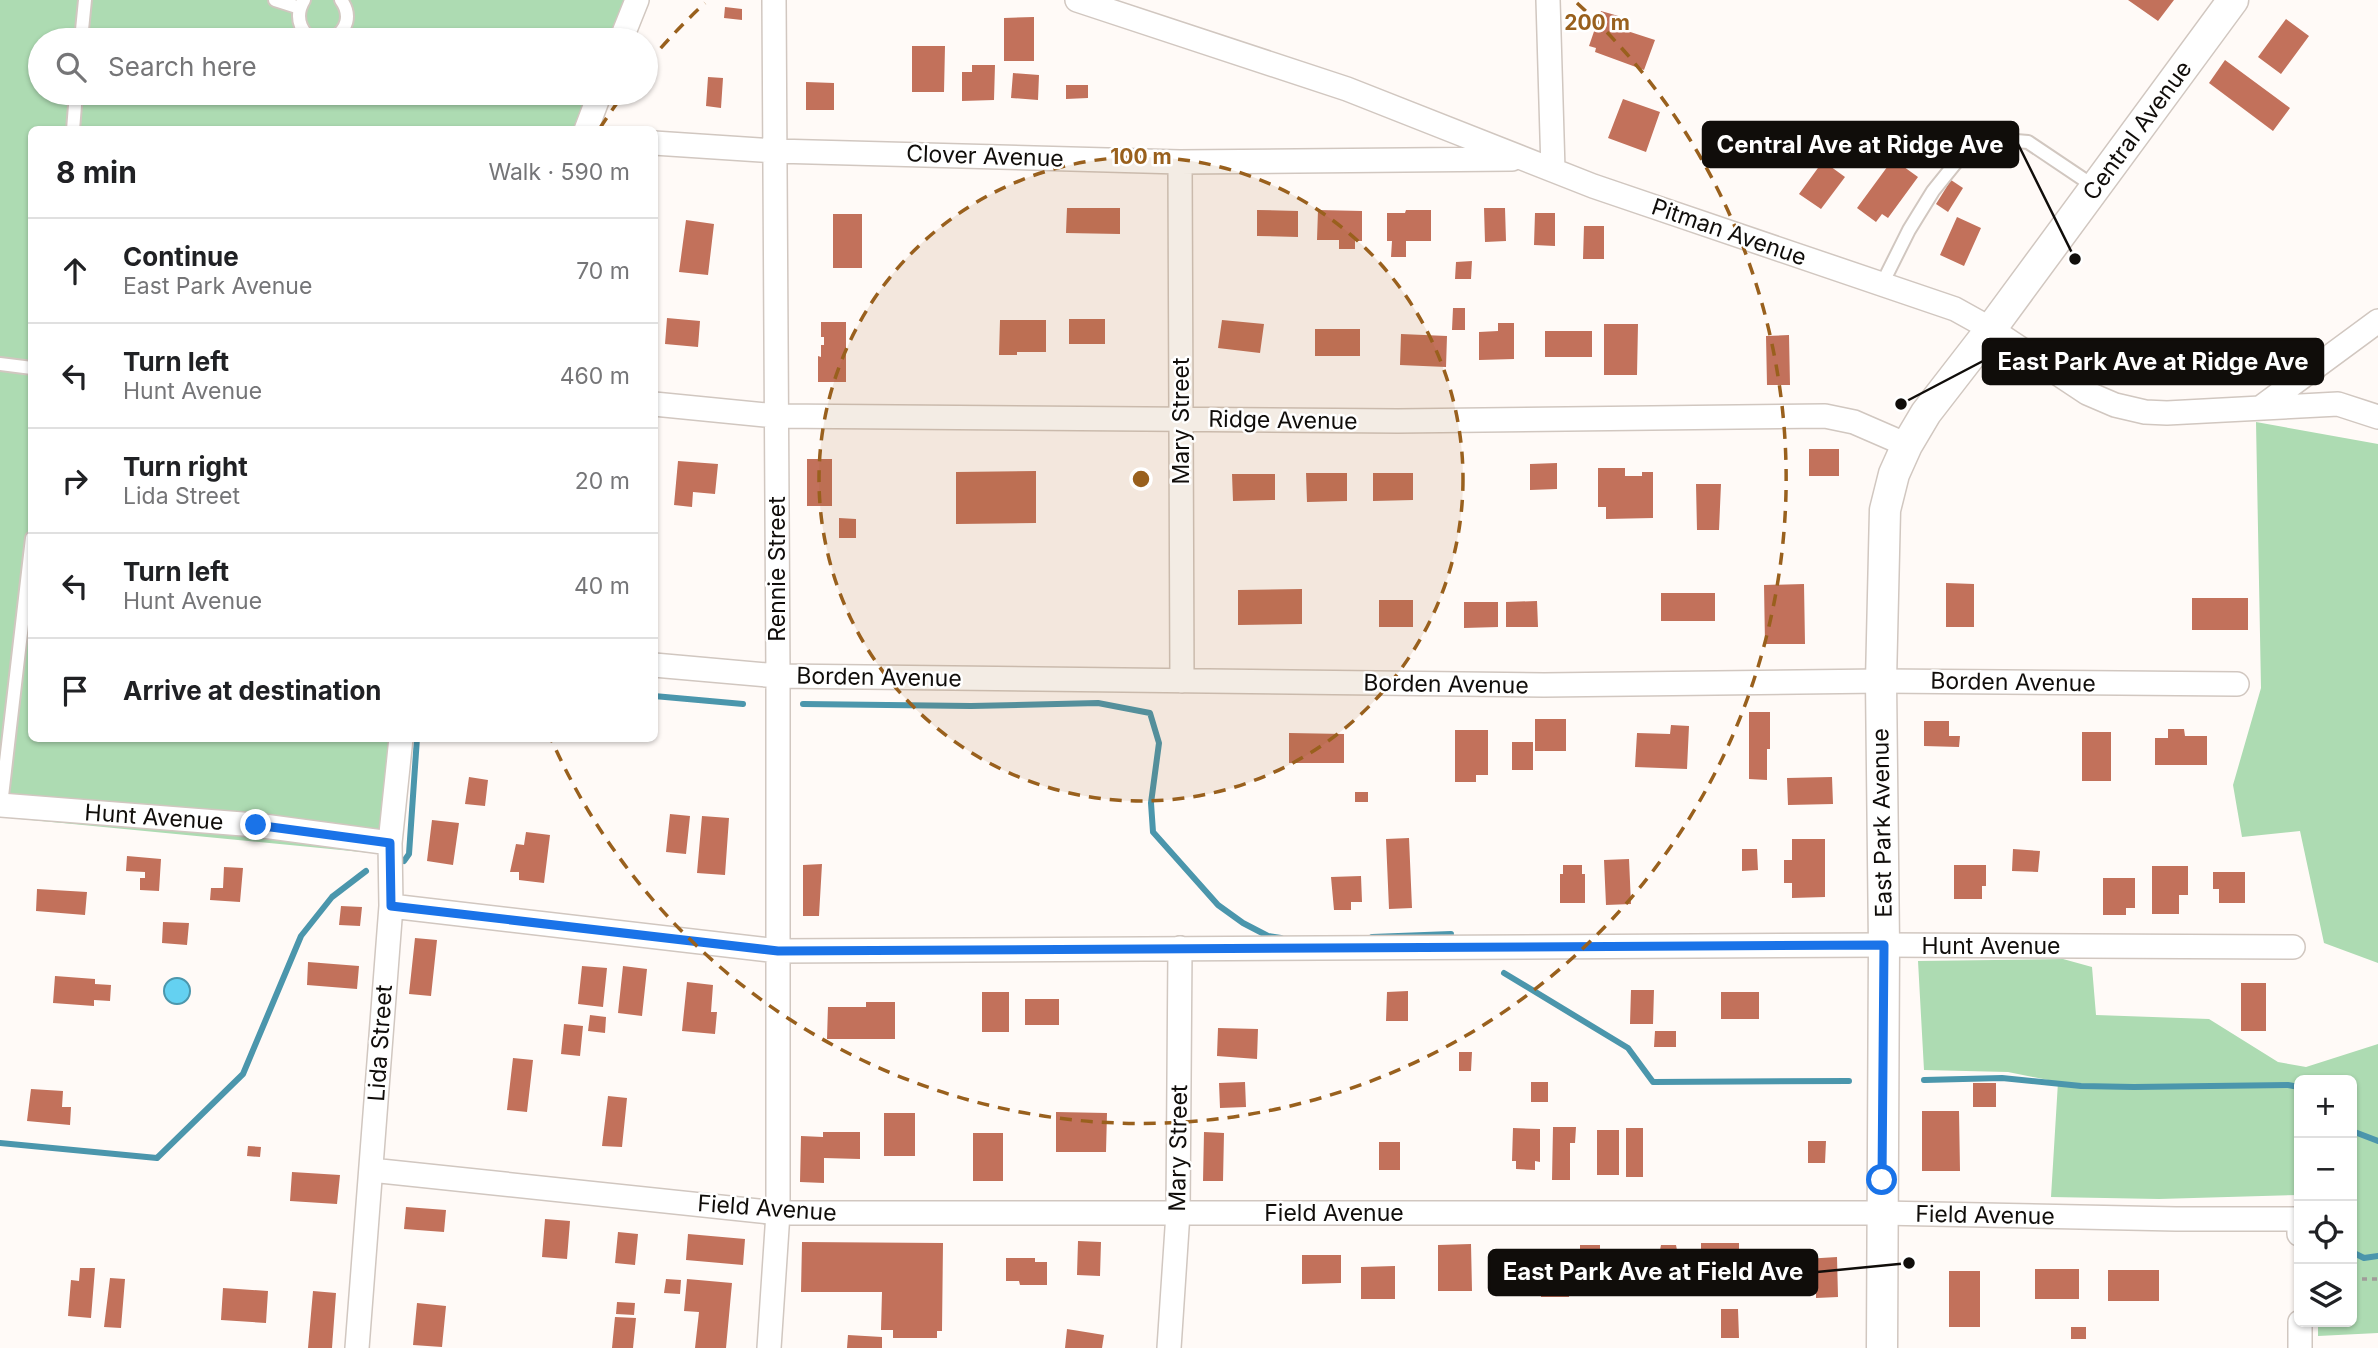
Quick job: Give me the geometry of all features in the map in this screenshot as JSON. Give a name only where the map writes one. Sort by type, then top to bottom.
[{"type":"street","points":[[626,28],[637,0]]},
{"type":"street","name":"Rennie Street","points":[[769,1348],[778,1213],[774,0]]},
{"type":"street","name":"Pitman Avenue","points":[[1077,0],[1347,89],[1593,186],[1955,309],[1991,329],[2087,393],[2115,405],[2145,412],[2167,413],[2338,404],[2378,417]]},
{"type":"street","points":[[1548,0],[1553,170]]},
{"type":"street","name":"Central Avenue","points":[[1991,329],[2232,0]]},
{"type":"street","points":[[588,126],[595,105]]},
{"type":"street","name":"Clover Avenue","points":[[658,143],[775,151],[1180,162],[1525,159]]},
{"type":"street","name":"Mary Street","points":[[1180,162],[1182,681]]},
{"type":"street","points":[[2260,408],[2378,321]]},
{"type":"street","name":"East Park Avenue","points":[[1882,1348],[1884,945],[1881,681],[1885,510],[1894,474],[1907,445],[1926,413],[1991,329]]},
{"type":"street","name":"Ridge Avenue","points":[[658,404],[776,416],[1398,421],[1825,416],[1854,422],[1907,445]]},
{"type":"street","name":"Borden Avenue","points":[[658,665],[778,676],[1182,681],[1544,685],[1881,681],[2237,684]]},
{"type":"street","name":"Lida Street","points":[[357,1348],[391,906],[390,843],[401,742]]},
{"type":"street","name":"Hunt Avenue","points":[[0,807],[256,825],[390,843]]},
{"type":"street","name":"Hunt Avenue","points":[[391,906],[778,951],[1884,945],[2293,947]]},
{"type":"street","name":"Mary Street","points":[[1169,1348],[1178,1213],[1180,948]]},
{"type":"street","name":"Field Avenue","points":[[371,1170],[778,1213],[1881,1213],[2294,1219]]},
{"type":"street","points":[[2300,1327],[2300,1348]]},
{"type":"lane","points":[[82,28],[85,0]]},
{"type":"lane","points":[[275,0],[302,4],[298,16],[303,28]]},
{"type":"lane","points":[[341,0],[347,10],[344,28]]},
{"type":"lane","points":[[73,126],[75,105]]},
{"type":"lane","points":[[1882,284],[1909,230],[1933,191],[1966,150],[2004,140],[2028,142],[2095,187]]},
{"type":"lane","points":[[0,364],[28,368]]},
{"type":"lane","points":[[0,807],[28,572]]},
{"type":"path","points":[[2357,1279],[2378,1279]]},
{"type":"green space","points":[[0,0],[638,0],[626,28],[28,28],[28,105],[595,105],[586,126],[28,126],[28,742],[402,742],[392,855],[0,817]]},
{"type":"green space","points":[[2256,422],[2378,444],[2378,963],[2324,943],[2300,831],[2242,837],[2233,785],[2261,688]]},
{"type":"green space","points":[[2063,959],[2092,967],[2096,1015],[2209,1019],[2278,1062],[2306,1067],[2378,1044],[2378,1333],[2318,1336],[2318,1327],[2357,1327],[2357,1075],[2294,1075],[2294,1195],[2159,1199],[2051,1197],[2058,1082],[2008,1072],[1924,1070],[1918,961]]},
{"type":"water","points":[[177,978],[186,982],[190,991],[186,1000],[177,1004],[168,1000],[164,991],[168,982]]},
{"type":"building","points":[[2128,0],[2174,0],[2158,21]]},
{"type":"building","points":[[725,7],[742,9],[742,20],[724,18]]},
{"type":"building","points":[[1601,11],[1622,17],[1618,28],[1655,40],[1644,70],[1595,52],[1596,48],[1589,46]]},
{"type":"building","points":[[1034,17],[1034,61],[1004,61],[1004,18]]},
{"type":"building","points":[[2286,19],[2309,36],[2281,74],[2258,57]]},
{"type":"building","points":[[912,46],[945,46],[944,92],[912,92]]},
{"type":"building","points":[[2225,60],[2290,108],[2273,131],[2209,83]]},
{"type":"building","points":[[972,65],[995,65],[994,100],[962,101],[962,72],[972,72]]},
{"type":"building","points":[[1013,73],[1039,75],[1038,100],[1011,98]]},
{"type":"building","points":[[708,77],[723,78],[721,108],[706,106]]},
{"type":"building","points":[[806,82],[834,83],[834,110],[806,110]]},
{"type":"building","points":[[1066,85],[1088,85],[1088,98],[1066,99]]},
{"type":"building","points":[[1623,99],[1660,112],[1646,152],[1608,138]]},
{"type":"building","points":[[1893,159],[1918,177],[1888,218],[1882,214],[1876,222],[1857,208]]},
{"type":"building","points":[[1823,161],[1845,177],[1821,209],[1799,194]]},
{"type":"building","points":[[1951,180],[1963,188],[1948,212],[1936,204]]},
{"type":"building","points":[[1067,208],[1120,208],[1120,234],[1066,233]]},
{"type":"building","points":[[1484,208],[1505,208],[1506,241],[1485,242]]},
{"type":"building","points":[[1257,210],[1298,211],[1298,237],[1257,236]]},
{"type":"building","points":[[1318,210],[1362,211],[1362,241],[1355,241],[1355,249],[1339,249],[1339,240],[1317,240]]},
{"type":"building","points":[[1406,210],[1431,210],[1431,241],[1406,241],[1406,257],[1391,257],[1392,241],[1387,241],[1387,213],[1405,213]]},
{"type":"building","points":[[1535,213],[1555,213],[1555,246],[1534,245]]},
{"type":"building","points":[[833,214],[862,214],[862,268],[833,268]]},
{"type":"building","points":[[1957,217],[1981,228],[1964,266],[1940,255]]},
{"type":"building","points":[[686,220],[714,224],[708,275],[679,272]]},
{"type":"building","points":[[1584,226],[1604,226],[1604,259],[1583,259]]},
{"type":"building","points":[[1472,261],[1471,279],[1455,279],[1456,262]]},
{"type":"building","points":[[1453,308],[1465,308],[1465,330],[1452,330]]},
{"type":"building","points":[[667,318],[700,321],[698,347],[665,344]]},
{"type":"building","points":[[1069,319],[1105,319],[1105,344],[1069,344]]},
{"type":"building","points":[[1000,320],[1046,320],[1046,352],[999,355]]},
{"type":"building","points":[[1222,320],[1264,324],[1260,353],[1218,348]]},
{"type":"building","points":[[821,322],[846,322],[846,382],[818,382],[818,356],[821,357],[821,345],[824,345]]},
{"type":"building","points":[[1498,323],[1514,323],[1514,359],[1479,360],[1479,332],[1498,331]]},
{"type":"building","points":[[1604,324],[1638,324],[1637,375],[1604,375]]},
{"type":"building","points":[[1315,329],[1360,329],[1360,356],[1315,356]]},
{"type":"building","points":[[1545,331],[1592,331],[1592,357],[1545,357]]},
{"type":"building","points":[[1401,334],[1447,336],[1446,367],[1400,365]]},
{"type":"building","points":[[1789,335],[1790,385],[1767,385],[1766,336]]},
{"type":"building","points":[[1809,449],[1839,449],[1839,476],[1809,476]]},
{"type":"building","points":[[807,459],[832,459],[832,506],[807,506]]},
{"type":"building","points":[[678,461],[718,464],[715,494],[693,492],[692,507],[674,505]]},
{"type":"building","points":[[1557,463],[1557,489],[1530,490],[1530,464]]},
{"type":"building","points":[[1598,468],[1625,468],[1625,476],[1642,476],[1642,472],[1653,472],[1653,518],[1606,519],[1606,507],[1598,507]]},
{"type":"building","points":[[1036,471],[1036,523],[956,524],[956,472]]},
{"type":"building","points":[[1306,473],[1347,473],[1347,501],[1307,502]]},
{"type":"building","points":[[1373,473],[1413,473],[1413,500],[1373,501]]},
{"type":"building","points":[[1232,474],[1275,474],[1275,500],[1233,501]]},
{"type":"building","points":[[1696,484],[1721,484],[1719,530],[1697,530]]},
{"type":"building","points":[[839,518],[856,519],[856,538],[839,538]]},
{"type":"building","points":[[1946,583],[1974,584],[1974,627],[1946,627]]},
{"type":"building","points":[[1804,584],[1805,644],[1765,644],[1764,585]]},
{"type":"building","points":[[1302,589],[1302,624],[1238,625],[1238,590]]},
{"type":"building","points":[[1661,593],[1715,593],[1715,621],[1661,621]]},
{"type":"building","points":[[2192,598],[2248,598],[2248,630],[2192,630]]},
{"type":"building","points":[[1379,600],[1413,600],[1413,627],[1379,627]]},
{"type":"building","points":[[1537,601],[1538,627],[1506,627],[1506,602]]},
{"type":"building","points":[[1464,602],[1498,602],[1498,627],[1464,628]]},
{"type":"building","points":[[1749,712],[1770,712],[1767,780],[1749,779]]},
{"type":"building","points":[[1535,719],[1566,719],[1566,751],[1535,751]]},
{"type":"building","points":[[1924,721],[1949,721],[1949,736],[1960,736],[1959,747],[1924,746]]},
{"type":"building","points":[[1671,725],[1689,726],[1687,769],[1635,767],[1637,733],[1670,734]]},
{"type":"building","points":[[2168,729],[2184,729],[2185,736],[2207,736],[2207,765],[2155,765],[2155,738],[2168,738]]},
{"type":"building","points":[[1455,730],[1488,730],[1488,775],[1476,775],[1476,782],[1455,782]]},
{"type":"building","points":[[2082,732],[2111,732],[2111,781],[2082,781]]},
{"type":"building","points":[[1289,733],[1344,734],[1344,763],[1289,763]]},
{"type":"building","points":[[1512,742],[1533,742],[1533,770],[1512,770]]},
{"type":"building","points":[[469,777],[488,780],[485,806],[465,804]]},
{"type":"building","points":[[1832,777],[1833,804],[1788,805],[1787,778]]},
{"type":"building","points":[[1355,792],[1368,792],[1368,802],[1355,802]]},
{"type":"building","points":[[670,814],[690,816],[686,854],[666,852]]},
{"type":"building","points":[[702,816],[729,818],[725,875],[697,873]]},
{"type":"building","points":[[432,820],[459,823],[453,865],[427,861]]},
{"type":"building","points":[[526,832],[550,835],[544,883],[519,880],[519,872],[510,872],[516,844],[524,845]]},
{"type":"building","points":[[1409,838],[1412,908],[1389,909],[1386,839]]},
{"type":"building","points":[[1792,839],[1825,839],[1825,897],[1792,898],[1792,883],[1784,883],[1784,860],[1792,860]]},
{"type":"building","points":[[1742,849],[1757,849],[1758,870],[1742,871]]},
{"type":"building","points":[[2013,849],[2040,851],[2038,872],[2012,871]]},
{"type":"building","points":[[127,856],[161,859],[159,891],[140,890],[140,878],[145,878],[145,872],[126,871]]},
{"type":"building","points":[[1629,859],[1631,904],[1606,905],[1604,860]]},
{"type":"building","points":[[822,864],[819,916],[803,916],[803,865]]},
{"type":"building","points":[[1563,865],[1582,865],[1582,874],[1585,874],[1585,903],[1560,903],[1560,874],[1563,874]]},
{"type":"building","points":[[1954,865],[1986,865],[1986,886],[1982,886],[1982,899],[1954,899]]},
{"type":"building","points":[[2152,866],[2188,866],[2188,895],[2179,895],[2179,914],[2152,914]]},
{"type":"building","points":[[224,867],[243,868],[240,902],[210,900],[211,888],[223,888]]},
{"type":"building","points":[[2213,872],[2245,872],[2245,903],[2219,903],[2219,889],[2213,889]]},
{"type":"building","points":[[1361,876],[1362,902],[1351,902],[1351,910],[1334,910],[1331,877]]},
{"type":"building","points":[[2103,878],[2135,878],[2135,908],[2126,908],[2126,915],[2103,915]]},
{"type":"building","points":[[37,889],[87,892],[85,915],[36,911]]},
{"type":"building","points":[[341,906],[362,907],[360,926],[339,925]]},
{"type":"building","points":[[163,922],[189,923],[187,945],[162,943]]},
{"type":"building","points":[[415,938],[437,940],[431,996],[409,994]]},
{"type":"building","points":[[308,962],[359,966],[357,989],[307,985]]},
{"type":"building","points":[[582,966],[607,968],[603,1007],[578,1004]]},
{"type":"building","points":[[623,966],[647,969],[642,1016],[618,1013]]},
{"type":"building","points":[[55,976],[95,979],[95,984],[111,985],[110,1001],[94,1000],[94,1006],[53,1003]]},
{"type":"building","points":[[687,982],[713,985],[711,1012],[717,1012],[715,1034],[682,1031]]},
{"type":"building","points":[[2241,983],[2266,983],[2266,1031],[2241,1031]]},
{"type":"building","points":[[1631,990],[1654,990],[1653,1024],[1630,1024]]},
{"type":"building","points":[[1408,991],[1408,1021],[1386,1021],[1387,992]]},
{"type":"building","points":[[982,992],[1009,992],[1009,1032],[982,1032]]},
{"type":"building","points":[[1721,992],[1759,992],[1759,1019],[1721,1019]]},
{"type":"building","points":[[1025,999],[1059,999],[1059,1025],[1025,1025]]},
{"type":"building","points":[[866,1002],[895,1002],[895,1039],[827,1039],[828,1007],[866,1007]]},
{"type":"building","points":[[590,1015],[606,1017],[605,1033],[588,1031]]},
{"type":"building","points":[[564,1024],[583,1026],[580,1056],[561,1054]]},
{"type":"building","points":[[1218,1028],[1258,1029],[1257,1059],[1217,1056]]},
{"type":"building","points":[[1655,1031],[1676,1031],[1676,1047],[1654,1047]]},
{"type":"building","points":[[1459,1052],[1472,1052],[1471,1071],[1459,1071]]},
{"type":"building","points":[[513,1058],[533,1060],[527,1112],[507,1110]]},
{"type":"building","points":[[1245,1082],[1246,1107],[1220,1108],[1219,1083]]},
{"type":"building","points":[[1531,1082],[1548,1082],[1548,1102],[1531,1102]]},
{"type":"building","points":[[1973,1083],[1996,1083],[1996,1107],[1973,1107]]},
{"type":"building","points":[[31,1089],[63,1091],[62,1107],[71,1107],[70,1125],[27,1121]]},
{"type":"building","points":[[608,1096],[627,1098],[622,1147],[602,1146]]},
{"type":"building","points":[[1922,1111],[1959,1111],[1960,1171],[1922,1171]]},
{"type":"building","points":[[1056,1112],[1107,1113],[1106,1152],[1056,1152]]},
{"type":"building","points":[[884,1113],[915,1113],[915,1156],[884,1156]]},
{"type":"building","points":[[1553,1127],[1576,1127],[1575,1143],[1570,1143],[1570,1180],[1552,1180]]},
{"type":"building","points":[[1513,1128],[1540,1129],[1540,1162],[1535,1161],[1535,1170],[1516,1169],[1516,1161],[1512,1161]]},
{"type":"building","points":[[1626,1128],[1643,1128],[1643,1177],[1626,1177]]},
{"type":"building","points":[[1597,1130],[1619,1130],[1619,1175],[1597,1175]]},
{"type":"building","points":[[823,1132],[860,1132],[860,1159],[824,1158],[824,1183],[800,1182],[801,1136],[823,1137]]},
{"type":"building","points":[[1204,1132],[1224,1133],[1223,1181],[1203,1181]]},
{"type":"building","points":[[973,1133],[1003,1133],[1003,1181],[973,1181]]},
{"type":"building","points":[[1808,1141],[1826,1141],[1825,1163],[1808,1163]]},
{"type":"building","points":[[1379,1142],[1400,1142],[1400,1170],[1379,1170]]},
{"type":"building","points":[[248,1146],[261,1147],[260,1157],[247,1156]]},
{"type":"building","points":[[292,1172],[340,1175],[337,1204],[290,1201]]},
{"type":"building","points":[[406,1207],[446,1210],[444,1232],[404,1229]]},
{"type":"building","points":[[545,1219],[570,1221],[567,1259],[542,1257]]},
{"type":"building","points":[[618,1232],[638,1234],[635,1265],[615,1263]]},
{"type":"building","points":[[688,1234],[745,1239],[743,1265],[686,1260]]},
{"type":"building","points":[[1078,1241],[1101,1242],[1100,1276],[1077,1275]]},
{"type":"building","points":[[802,1242],[943,1243],[942,1331],[937,1331],[937,1338],[893,1338],[893,1330],[881,1330],[882,1292],[801,1292]]},
{"type":"building","points":[[1701,1243],[1739,1243],[1739,1289],[1701,1289]]},
{"type":"building","points":[[1471,1244],[1472,1291],[1438,1291],[1438,1245]]},
{"type":"building","points":[[1580,1245],[1600,1245],[1600,1285],[1580,1286]]},
{"type":"building","points":[[1661,1245],[1676,1245],[1677,1250],[1685,1250],[1685,1289],[1654,1289],[1654,1250],[1660,1250]]},
{"type":"building","points":[[1302,1255],[1341,1255],[1341,1283],[1302,1284]]},
{"type":"building","points":[[1536,1257],[1560,1257],[1560,1263],[1570,1263],[1569,1297],[1541,1297],[1541,1275],[1536,1275]]},
{"type":"building","points":[[1837,1257],[1838,1297],[1816,1298],[1816,1287],[1806,1288],[1805,1259]]},
{"type":"building","points":[[1006,1258],[1035,1258],[1035,1262],[1047,1262],[1047,1285],[1020,1285],[1019,1281],[1006,1281]]},
{"type":"building","points":[[1395,1266],[1395,1299],[1361,1299],[1361,1267]]},
{"type":"building","points":[[80,1268],[95,1268],[91,1318],[68,1316],[71,1280],[79,1281]]},
{"type":"building","points":[[2035,1269],[2079,1269],[2079,1299],[2035,1299]]},
{"type":"building","points":[[2108,1270],[2159,1270],[2159,1301],[2108,1301]]},
{"type":"building","points":[[1949,1271],[1980,1271],[1980,1327],[1949,1327]]},
{"type":"building","points":[[110,1278],[125,1279],[121,1328],[104,1327]]},
{"type":"building","points":[[666,1279],[681,1280],[680,1294],[664,1293]]},
{"type":"building","points":[[687,1279],[732,1283],[726,1348],[695,1348],[699,1312],[684,1311]]},
{"type":"building","points":[[223,1288],[268,1291],[266,1323],[221,1320]]},
{"type":"building","points":[[313,1291],[336,1293],[332,1348],[308,1348]]},
{"type":"building","points":[[617,1302],[635,1303],[634,1315],[616,1314]]},
{"type":"building","points":[[417,1303],[446,1306],[442,1347],[413,1345]]},
{"type":"building","points":[[1721,1309],[1738,1309],[1739,1338],[1721,1338]]},
{"type":"building","points":[[615,1317],[636,1318],[633,1348],[612,1348]]},
{"type":"building","points":[[2071,1327],[2086,1327],[2086,1339],[2071,1339]]},
{"type":"building","points":[[1067,1329],[1104,1335],[1102,1348],[1065,1348]]},
{"type":"building","points":[[848,1335],[882,1337],[882,1348],[847,1348]]},
{"type":"waterway","points":[[658,696],[743,704]]},
{"type":"waterway","points":[[803,704],[971,706],[1098,703],[1150,713],[1159,743],[1151,803],[1153,832],[1218,905],[1243,923],[1268,936],[1281,938]]},
{"type":"waterway","points":[[404,861],[409,854],[417,742]]},
{"type":"waterway","points":[[0,1143],[157,1158],[243,1074],[301,936],[332,897],[366,871]]},
{"type":"waterway","points":[[1372,937],[1451,934]]},
{"type":"waterway","points":[[1504,973],[1628,1048],[1653,1082],[1849,1081]]},
{"type":"waterway","points":[[1924,1080],[2002,1078],[2081,1086],[2134,1087],[2294,1086]]},
{"type":"waterway","points":[[2357,1133],[2378,1141]]},
{"type":"waterway","points":[[2357,1254],[2364,1258],[2378,1256]]},
{"type":"place","name":"Central Ave at Ridge Ave","points":[[2075,259]]},
{"type":"place","name":"East Park Ave at Ridge Ave","points":[[1901,404]]},
{"type":"place","name":"East Park Ave at Field Ave","points":[[1909,1263]]},
{"type":"route","points":[[256,825],[390,843],[391,906],[778,951],[1884,945],[1882,1180]]}]
